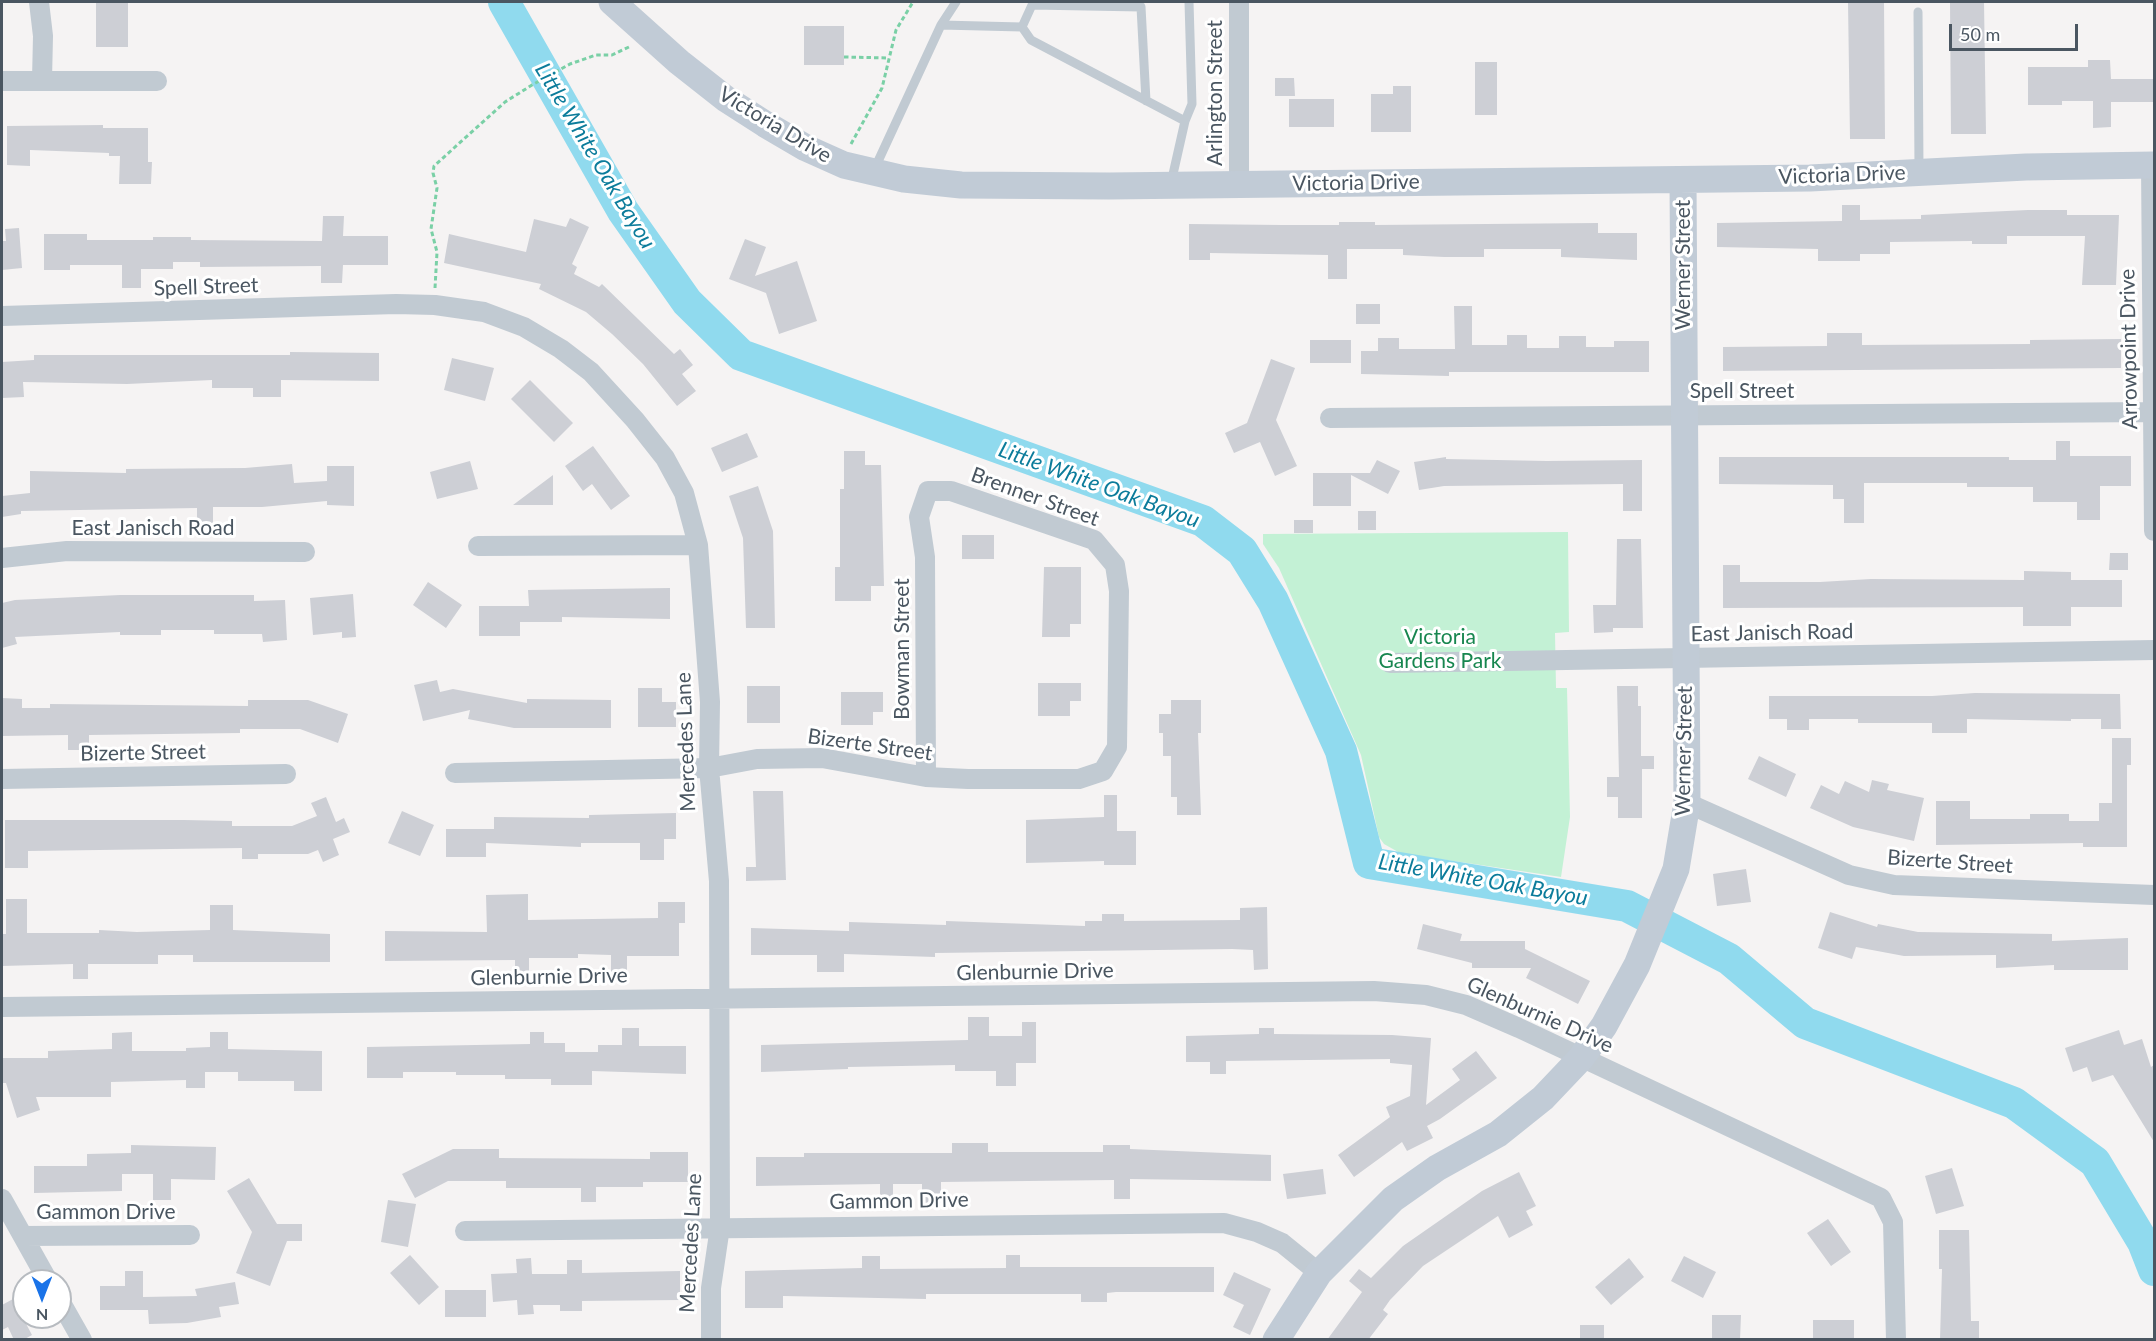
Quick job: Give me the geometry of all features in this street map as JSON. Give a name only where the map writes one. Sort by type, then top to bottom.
[{"type":"street","points":[[39,2],[43,36],[42,80]]},
{"type":"street","name":"Arlington Street","points":[[1239,2],[1239,184]]},
{"type":"street","name":"Victoria Drive","points":[[622,5],[679,62],[726,99],[806,148],[844,165],[873,172],[904,179],[961,185],[1170,186],[1683,180],[2153,165]]},
{"type":"street","points":[[2,81],[157,81]]},
{"type":"street","name":"Arrowpoint Drive","points":[[2153,165],[2154,531]]},
{"type":"street","name":"Werner Street","points":[[1276,1340],[1319,1273],[1393,1199],[1437,1168],[1498,1134],[1544,1098],[1581,1058],[1604,1026],[1647,945],[1676,869],[1687,803],[1683,180]]},
{"type":"street","name":"Spell Street","points":[[2,316],[425,304]]},
{"type":"street","name":"Mercedes Lane","points":[[425,304],[484,312],[524,327],[561,349],[591,372],[635,420],[665,458],[684,493],[698,545],[710,702],[709,768],[719,881],[720,1227],[711,1288],[711,1340]]},
{"type":"street","name":"Spell Street","points":[[1330,418],[2154,412]]},
{"type":"street","name":"Brenner Street","points":[[926,557],[919,517],[928,491],[951,491],[1094,540],[1115,565],[1117,573],[1119,591],[1117,706]]},
{"type":"street","points":[[478,546],[698,545]]},
{"type":"street","name":"East Janisch Road","points":[[2,558],[67,551],[305,552]]},
{"type":"street","name":"Bowman Street","points":[[926,557],[926,777]]},
{"type":"street","name":"East Janisch Road","points":[[1390,663],[2154,650]]},
{"type":"street","name":"Bizerte Street","points":[[454,773],[709,768],[757,759],[822,758],[926,777],[1079,779],[1103,771],[1117,747],[1117,706]]},
{"type":"street","name":"Bizerte Street","points":[[2,779],[285,774]]},
{"type":"street","name":"Bizerte Street","points":[[1687,803],[1849,875],[1894,885],[2154,896]]},
{"type":"street","name":"Glenburnie Drive","points":[[2,1006],[1374,991],[1426,995],[1466,1005],[1881,1198],[1893,1222],[1896,1340]]},
{"type":"street","points":[[2,1199],[41,1269]]},
{"type":"street","name":"Gammon Drive","points":[[465,1231],[1224,1223],[1257,1232],[1282,1243],[1319,1273]]},
{"type":"street","name":"Gammon Drive","points":[[23,1236],[190,1235]]},
{"type":"street","points":[[72,1322],[82,1340]]},
{"type":"lane","points":[[873,172],[941,25],[956,2]]},
{"type":"lane","points":[[1170,186],[1185,121],[1192,104],[1189,2]]},
{"type":"lane","points":[[1022,27],[1032,5],[1141,7],[1146,100]]},
{"type":"lane","points":[[1918,12],[1919,172]]},
{"type":"lane","points":[[941,25],[1022,27]]},
{"type":"lane","points":[[1022,27],[1031,40],[1185,121]]},
{"type":"path","points":[[851,144],[882,88],[896,30],[913,2]]},
{"type":"path","points":[[425,304],[438,252],[431,229],[437,196],[434,166],[505,102],[532,85],[570,64],[596,55],[612,55],[637,43]]},
{"type":"path","points":[[844,57],[889,58]]},
{"type":"green space","name":"Victoria Gardens Park","points":[[1568,532],[1569,632],[1555,633],[1556,688],[1567,688],[1570,817],[1561,877],[1400,853],[1384,844],[1379,837],[1361,755],[1279,568],[1263,544],[1263,534]]},
{"type":"building","points":[[1848,2],[1884,2],[1885,139],[1850,139]]},
{"type":"building","points":[[1950,2],[1984,2],[1986,134],[1951,134]]},
{"type":"building","points":[[96,3],[128,3],[128,47],[96,47]]},
{"type":"building","points":[[804,26],[844,26],[844,65],[804,65]]},
{"type":"building","points":[[2088,60],[2110,60],[2111,79],[2154,79],[2154,102],[2111,102],[2111,127],[2093,128],[2093,101],[2062,101],[2062,105],[2028,105],[2028,67],[2088,67]]},
{"type":"building","points":[[1475,62],[1497,62],[1497,115],[1475,115]]},
{"type":"building","points":[[1275,78],[1294,78],[1295,96],[1275,96]]},
{"type":"building","points":[[1393,86],[1411,86],[1411,132],[1371,132],[1371,94],[1393,94]]},
{"type":"building","points":[[1289,99],[1334,99],[1334,127],[1289,127]]},
{"type":"building","points":[[103,125],[103,128],[148,128],[148,162],[152,162],[151,184],[119,184],[120,156],[109,156],[109,153],[30,150],[30,166],[7,165],[7,126]]},
{"type":"building","points":[[1842,205],[1860,205],[1860,220],[1921,219],[1921,215],[2028,210],[2067,210],[2067,215],[2119,215],[2116,285],[2082,285],[2085,236],[2007,236],[2007,244],[1972,244],[1972,241],[1890,242],[1890,254],[1860,254],[1860,261],[1818,261],[1818,249],[1717,247],[1717,223],[1842,221]]},
{"type":"building","points":[[323,216],[344,216],[343,236],[388,236],[388,265],[343,265],[342,283],[321,283],[321,266],[200,267],[200,262],[173,262],[173,269],[141,269],[141,288],[122,288],[122,265],[70,265],[70,270],[44,270],[44,234],[87,234],[87,240],[153,240],[153,237],[191,237],[191,240],[322,241]]},
{"type":"building","points":[[570,218],[589,227],[572,264],[577,267],[574,274],[599,287],[602,284],[674,354],[680,349],[693,365],[682,374],[696,391],[677,406],[643,364],[612,334],[586,312],[539,289],[541,284],[444,263],[449,234],[526,252],[534,219],[566,227]]},
{"type":"building","points":[[1339,222],[1375,222],[1375,225],[1598,223],[1598,233],[1637,233],[1637,260],[1561,257],[1561,249],[1484,249],[1484,257],[1444,257],[1403,255],[1403,249],[1347,249],[1347,279],[1328,279],[1328,255],[1210,253],[1210,260],[1189,260],[1189,224],[1339,225]]},
{"type":"building","points":[[19,228],[22,268],[2,270],[2,241],[6,241],[5,229]]},
{"type":"building","points":[[745,239],[766,247],[755,276],[797,261],[817,321],[779,334],[766,293],[729,279]]},
{"type":"building","points":[[1356,304],[1380,304],[1380,324],[1356,324]]},
{"type":"building","points":[[1454,306],[1472,306],[1472,345],[1507,345],[1507,335],[1527,335],[1527,348],[1559,348],[1559,336],[1586,336],[1586,347],[1614,347],[1614,341],[1649,341],[1649,372],[1449,372],[1449,376],[1361,374],[1361,351],[1378,351],[1378,338],[1399,338],[1399,349],[1455,349]]},
{"type":"building","points":[[1827,333],[1862,333],[1862,345],[2030,344],[2030,340],[2121,339],[2121,368],[1723,371],[1723,347],[1827,346]]},
{"type":"building","points":[[1310,340],[1351,340],[1351,363],[1310,363]]},
{"type":"building","points":[[290,352],[379,353],[379,381],[281,380],[281,397],[253,397],[253,388],[212,388],[212,380],[127,384],[23,382],[24,397],[2,398],[2,362],[34,360],[34,355],[290,355]]},
{"type":"building","points":[[452,358],[494,368],[485,401],[444,390]]},
{"type":"building","points":[[1271,359],[1295,368],[1276,420],[1297,466],[1275,476],[1260,442],[1234,453],[1225,433],[1247,423]]},
{"type":"building","points":[[530,380],[573,423],[554,442],[511,399]]},
{"type":"building","points":[[747,433],[758,457],[722,472],[711,448]]},
{"type":"building","points":[[2056,441],[2070,441],[2070,456],[2131,456],[2131,486],[2100,486],[2100,520],[2077,520],[2077,502],[2033,502],[2033,487],[1967,487],[1967,483],[1864,483],[1864,523],[1844,523],[1844,499],[1833,499],[1833,485],[1719,484],[1719,457],[2009,457],[2009,460],[2056,460]]},
{"type":"building","points":[[593,446],[630,496],[611,510],[592,484],[583,491],[565,466]]},
{"type":"building","points":[[844,451],[865,451],[865,465],[881,465],[884,586],[871,586],[871,601],[835,601],[835,567],[840,567],[840,489],[844,489]]},
{"type":"building","points":[[1446,457],[1446,459],[1547,461],[1642,460],[1642,511],[1623,511],[1623,484],[1444,486],[1419,490],[1414,462]]},
{"type":"building","points":[[1377,460],[1400,471],[1388,494],[1351,475],[1351,506],[1313,506],[1313,473],[1370,473]]},
{"type":"building","points":[[470,461],[478,489],[437,499],[430,472]]},
{"type":"building","points":[[292,464],[294,483],[327,481],[327,466],[354,466],[354,506],[327,505],[327,501],[262,507],[213,507],[213,528],[197,528],[197,508],[21,511],[21,514],[2,517],[2,496],[30,493],[30,471],[126,473],[126,469],[245,468]]},
{"type":"building","points":[[553,475],[553,505],[513,505]]},
{"type":"building","points":[[758,486],[773,531],[775,628],[746,628],[743,538],[729,496]]},
{"type":"building","points":[[1358,511],[1376,511],[1376,530],[1358,530]]},
{"type":"building","points":[[1294,520],[1313,520],[1313,533],[1294,533]]},
{"type":"building","points":[[962,535],[994,535],[994,559],[962,559]]},
{"type":"building","points":[[1617,539],[1641,539],[1643,628],[1613,628],[1613,632],[1594,633],[1593,605],[1616,605]]},
{"type":"building","points":[[2110,553],[2128,553],[2128,570],[2109,570]]},
{"type":"building","points":[[1723,565],[1740,565],[1740,582],[1820,582],[1871,579],[2024,580],[2024,571],[2071,572],[2071,580],[2122,580],[2122,607],[2071,607],[2071,626],[2023,626],[2023,607],[1723,608]]},
{"type":"building","points":[[1044,567],[1081,567],[1081,624],[1070,624],[1070,637],[1042,637]]},
{"type":"building","points":[[428,582],[462,605],[446,628],[413,605]]},
{"type":"building","points":[[670,588],[670,619],[562,617],[562,622],[520,622],[520,636],[479,636],[479,606],[529,606],[528,590]]},
{"type":"building","points":[[353,594],[356,637],[342,638],[342,632],[313,635],[310,598]]},
{"type":"building","points":[[120,595],[254,595],[254,601],[285,600],[287,640],[263,642],[262,634],[214,634],[214,630],[161,630],[161,635],[120,635],[120,632],[15,637],[17,644],[2,648],[2,603],[15,600]]},
{"type":"building","points":[[437,680],[440,692],[453,689],[527,703],[527,699],[611,700],[611,728],[514,728],[468,719],[470,710],[423,721],[414,685]]},
{"type":"building","points":[[1038,683],[1081,683],[1081,701],[1070,701],[1070,716],[1038,716]]},
{"type":"building","points":[[747,686],[780,686],[780,723],[747,723]]},
{"type":"building","points":[[1617,686],[1638,686],[1638,706],[1641,706],[1641,756],[1654,756],[1654,769],[1642,769],[1642,818],[1618,818],[1618,797],[1607,797],[1607,777],[1619,777]]},
{"type":"building","points":[[638,688],[662,688],[662,702],[676,702],[676,727],[638,727]]},
{"type":"building","points":[[841,692],[883,692],[883,712],[873,712],[873,725],[841,725]]},
{"type":"building","points":[[1975,693],[2120,694],[2121,729],[2101,729],[2101,719],[2071,719],[2071,721],[1967,719],[1967,733],[1932,733],[1932,723],[1858,723],[1858,719],[1809,719],[1809,730],[1787,730],[1787,719],[1769,719],[1769,696],[1932,696]]},
{"type":"building","points":[[2,698],[22,699],[22,708],[50,708],[50,704],[248,706],[248,700],[308,700],[348,714],[338,743],[300,729],[240,729],[240,733],[89,735],[89,750],[68,750],[68,735],[2,736]]},
{"type":"building","points":[[1171,700],[1201,700],[1201,733],[1198,733],[1201,815],[1177,815],[1177,797],[1171,797],[1171,756],[1163,756],[1163,733],[1159,733],[1159,714],[1171,714]]},
{"type":"building","points":[[2112,738],[2131,738],[2131,765],[2127,765],[2127,847],[2083,847],[2083,843],[1936,845],[1936,801],[1970,801],[1970,819],[2030,819],[2030,814],[2069,814],[2069,821],[2099,821],[2099,803],[2112,803]]},
{"type":"building","points":[[1759,756],[1796,774],[1786,797],[1748,779]]},
{"type":"building","points":[[1872,780],[1889,784],[1887,790],[1924,798],[1914,841],[1853,827],[1810,808],[1821,785],[1839,794],[1845,781],[1869,792]]},
{"type":"building","points":[[753,791],[783,791],[786,880],[746,881],[746,867],[756,867]]},
{"type":"building","points":[[1104,795],[1117,795],[1117,831],[1136,831],[1136,865],[1104,865],[1104,861],[1026,863],[1026,820],[1104,817]]},
{"type":"building","points":[[326,797],[336,822],[344,818],[350,832],[333,839],[339,855],[323,862],[318,850],[308,854],[258,854],[258,859],[242,859],[242,848],[28,851],[28,868],[5,868],[5,820],[232,821],[232,826],[292,826],[317,816],[311,803]]},
{"type":"building","points":[[402,811],[434,825],[420,856],[388,843]]},
{"type":"building","points":[[676,813],[676,839],[664,839],[664,860],[640,860],[640,843],[581,843],[581,847],[486,843],[486,857],[446,857],[446,829],[494,829],[494,817],[589,818],[589,815]]},
{"type":"building","points":[[1746,869],[1751,902],[1717,906],[1713,874]]},
{"type":"building","points":[[528,894],[528,920],[658,918],[658,902],[685,902],[685,923],[679,923],[679,956],[627,956],[627,975],[611,975],[611,955],[578,954],[578,958],[529,958],[529,979],[515,979],[515,960],[385,961],[385,931],[487,932],[486,895]]},
{"type":"building","points":[[6,899],[27,899],[27,933],[99,933],[99,930],[137,932],[210,930],[210,905],[233,905],[233,930],[330,934],[330,962],[193,962],[193,955],[158,955],[158,964],[88,964],[88,979],[73,979],[73,964],[2,966],[2,934],[6,934]]},
{"type":"building","points":[[1267,907],[1268,969],[1254,970],[1253,950],[1232,949],[935,953],[935,957],[844,954],[844,972],[817,972],[817,955],[751,955],[751,928],[849,931],[849,922],[946,925],[946,921],[1085,926],[1085,921],[1102,921],[1102,914],[1124,914],[1124,921],[1240,920],[1240,908]]},
{"type":"building","points":[[1830,912],[1877,927],[1878,924],[1918,932],[2052,934],[2052,941],[2128,938],[2128,970],[2054,970],[2054,965],[1996,968],[1996,955],[1904,956],[1856,947],[1852,959],[1818,948]]},
{"type":"building","points":[[1423,924],[1462,934],[1460,941],[1525,941],[1525,949],[1590,981],[1578,1004],[1526,978],[1531,968],[1472,968],[1472,963],[1417,949]]},
{"type":"building","points":[[968,1017],[989,1017],[989,1036],[1022,1036],[1022,1022],[1036,1022],[1036,1063],[1016,1063],[1016,1086],[996,1086],[996,1071],[955,1071],[955,1065],[848,1067],[848,1069],[761,1072],[761,1045],[968,1040]]},
{"type":"building","points":[[622,1028],[639,1028],[639,1046],[686,1046],[686,1074],[592,1071],[592,1085],[551,1085],[551,1079],[505,1079],[505,1075],[456,1075],[456,1072],[403,1072],[403,1078],[367,1078],[367,1047],[530,1044],[530,1032],[544,1032],[544,1043],[565,1043],[565,1052],[598,1052],[598,1045],[622,1045]]},
{"type":"building","points":[[1259,1028],[1274,1028],[1274,1034],[1392,1035],[1431,1038],[1426,1105],[1460,1080],[1452,1069],[1476,1051],[1497,1078],[1427,1126],[1433,1138],[1407,1151],[1402,1142],[1354,1177],[1338,1155],[1390,1117],[1386,1107],[1410,1096],[1412,1065],[1390,1063],[1390,1059],[1226,1061],[1226,1074],[1210,1074],[1210,1062],[1186,1062],[1186,1036],[1259,1034]]},
{"type":"building","points":[[2119,1030],[2124,1045],[2142,1039],[2151,1067],[2154,1065],[2154,1142],[2113,1075],[2092,1082],[2087,1067],[2073,1072],[2065,1048]]},
{"type":"building","points":[[132,1032],[132,1051],[186,1051],[186,1048],[210,1047],[210,1032],[228,1032],[228,1049],[322,1051],[322,1091],[294,1091],[294,1081],[238,1081],[238,1072],[205,1072],[205,1088],[186,1088],[186,1080],[111,1082],[111,1097],[36,1097],[40,1110],[17,1118],[6,1083],[2,1083],[2,1058],[48,1058],[48,1051],[112,1049],[112,1033]]},
{"type":"building","points":[[952,1143],[988,1143],[988,1152],[1103,1152],[1103,1145],[1130,1145],[1130,1149],[1271,1155],[1271,1181],[1130,1179],[1130,1199],[1114,1199],[1114,1180],[941,1182],[941,1203],[922,1203],[922,1184],[893,1184],[893,1197],[880,1198],[880,1184],[756,1186],[756,1157],[804,1157],[804,1153],[952,1153]]},
{"type":"building","points":[[131,1145],[216,1147],[215,1180],[171,1179],[171,1200],[153,1200],[153,1174],[122,1174],[122,1191],[34,1193],[34,1166],[87,1166],[87,1154],[131,1153]]},
{"type":"building","points":[[453,1149],[499,1149],[499,1158],[650,1159],[650,1152],[688,1152],[688,1182],[643,1182],[643,1187],[596,1187],[596,1202],[581,1202],[581,1188],[506,1188],[506,1181],[448,1181],[415,1198],[402,1174]]},
{"type":"building","points":[[1952,1168],[1964,1206],[1936,1214],[1925,1176]]},
{"type":"building","points":[[1323,1169],[1326,1194],[1287,1199],[1283,1174]]},
{"type":"building","points":[[1519,1172],[1536,1206],[1526,1211],[1533,1225],[1509,1238],[1498,1216],[1423,1266],[1390,1300],[1383,1310],[1388,1314],[1368,1340],[1327,1340],[1362,1292],[1349,1281],[1359,1269],[1371,1278],[1403,1246],[1482,1191]]},
{"type":"building","points":[[249,1178],[277,1224],[302,1224],[302,1241],[287,1241],[270,1286],[236,1273],[252,1232],[227,1191]]},
{"type":"building","points":[[388,1200],[416,1204],[408,1247],[381,1242]]},
{"type":"building","points":[[1828,1219],[1851,1252],[1831,1266],[1807,1233]]},
{"type":"building","points":[[1939,1230],[1969,1230],[1971,1321],[1979,1321],[1979,1340],[1940,1340],[1942,1269],[1939,1269]]},
{"type":"building","points":[[410,1255],[439,1287],[419,1305],[390,1273]]},
{"type":"building","points":[[1006,1255],[1020,1255],[1020,1267],[1214,1267],[1214,1292],[1116,1292],[1107,1293],[1107,1302],[1081,1302],[1081,1294],[926,1294],[926,1299],[783,1296],[783,1308],[745,1308],[745,1271],[862,1268],[862,1256],[880,1256],[880,1269],[1006,1268]]},
{"type":"building","points":[[1684,1256],[1716,1272],[1703,1298],[1671,1281]]},
{"type":"building","points":[[531,1258],[532,1274],[567,1274],[567,1260],[582,1260],[582,1273],[680,1271],[680,1300],[582,1301],[582,1311],[560,1311],[560,1305],[533,1305],[534,1314],[518,1315],[517,1300],[493,1302],[491,1274],[517,1273],[516,1259]]},
{"type":"building","points":[[1629,1258],[1644,1277],[1611,1305],[1595,1287]]},
{"type":"building","points":[[125,1271],[143,1271],[143,1297],[197,1296],[195,1289],[235,1282],[239,1304],[219,1307],[221,1317],[187,1323],[149,1324],[148,1310],[100,1310],[100,1286],[125,1286]]},
{"type":"building","points":[[1234,1272],[1271,1289],[1250,1335],[1233,1327],[1244,1305],[1223,1295]]},
{"type":"building","points":[[445,1290],[486,1290],[486,1317],[445,1317]]},
{"type":"building","points":[[12,1300],[12,1329],[29,1329],[32,1335],[23,1340],[14,1340],[8,1327],[2,1330],[2,1305]]},
{"type":"building","points":[[1712,1315],[1741,1315],[1740,1340],[1712,1340]]},
{"type":"building","points":[[1813,1320],[1854,1320],[1854,1340],[1813,1340]]},
{"type":"building","points":[[1580,1325],[1604,1325],[1604,1340],[1580,1340]]},
{"type":"waterway","name":"Little White Oak Bayou","points":[[504,2],[623,211],[687,302],[741,355],[1203,521],[1242,551],[1273,601],[1341,751],[1369,863],[1627,906],[1729,959],[1805,1023],[2014,1103],[2095,1162],[2143,1242],[2154,1270]]}]
